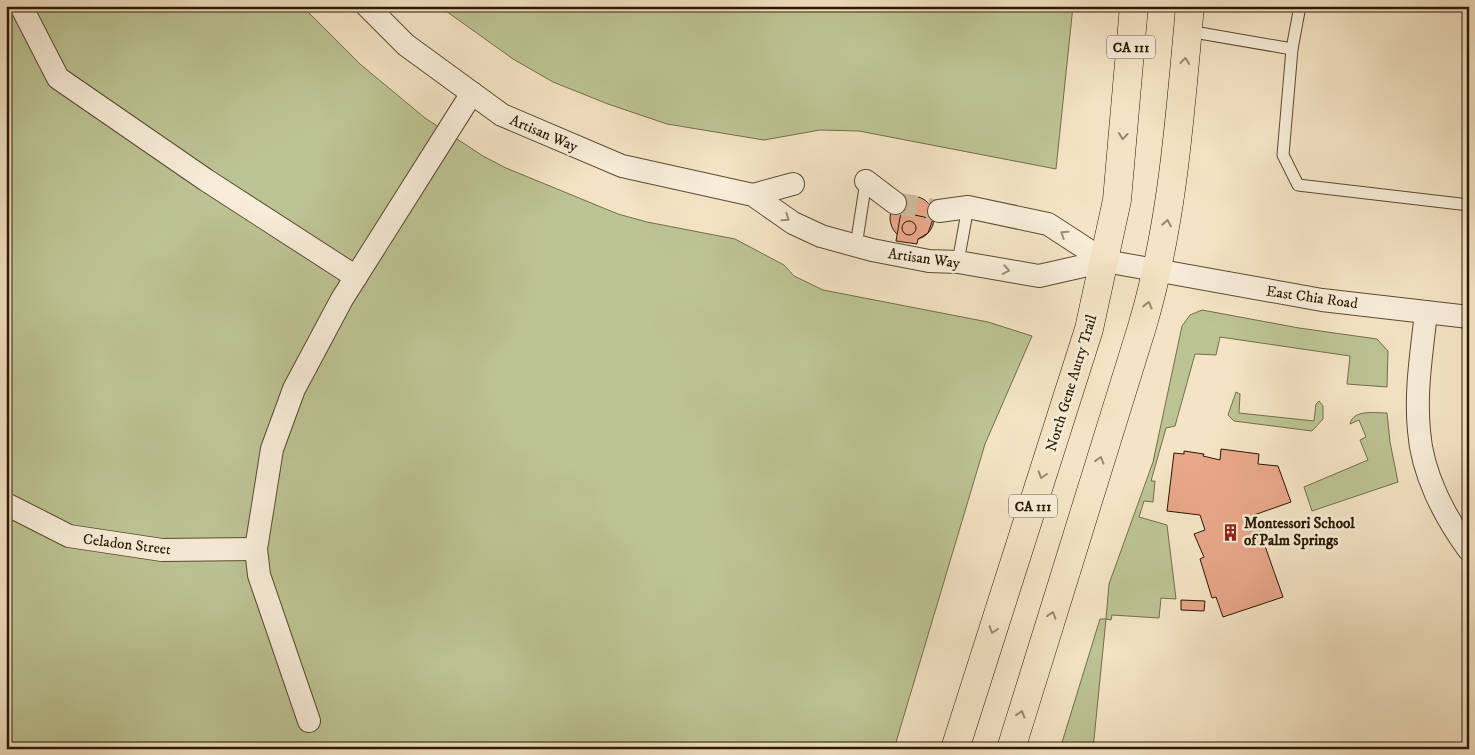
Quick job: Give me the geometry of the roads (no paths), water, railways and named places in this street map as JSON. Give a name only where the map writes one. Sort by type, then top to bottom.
[{"type":"main road","name":"North Gene Autry Trail","points":[[955,749],[1089,329],[1117,200],[1134,6]]},
{"type":"main road","points":[[1011,749],[1142,327],[1157,270],[1168,219],[1189,18]]},
{"type":"street","points":[[21,6],[58,78],[206,180],[356,277]]},
{"type":"street","name":"Artisan Way","points":[[367,6],[406,44],[502,114],[622,166],[753,195],[793,223],[821,236],[856,246],[929,261],[958,262],[1039,276],[1048,276],[1105,261]]},
{"type":"street","points":[[309,721],[259,575],[256,549],[272,449],[294,389],[356,277],[472,93]]},
{"type":"street","points":[[866,181],[894,203]]},
{"type":"street","name":"Artisan Way","points":[[753,195],[793,184]]},
{"type":"street","name":"Artisan Way","points":[[939,211],[968,207],[1048,224],[1105,261],[1157,270]]},
{"type":"street","name":"East Chia Road","points":[[1157,270],[1322,300],[1469,317]]},
{"type":"street","points":[[1426,312],[1418,396],[1419,432],[1426,465],[1437,496],[1452,525],[1469,550]]},
{"type":"street","name":"Celadon Street","points":[[6,504],[69,536],[162,550],[256,549]]},
{"type":"lane","points":[[1300,6],[1292,49],[1282,155],[1298,185],[1469,205]]},
{"type":"lane","points":[[1189,18],[1292,49]]},
{"type":"lane","points":[[856,246],[866,181]]},
{"type":"lane","points":[[958,262],[968,207]]},
{"type":"tunnel","points":[[895,203],[939,211]]},
{"type":"place","name":"Montessori School of Palm Springs","points":[[1230,532]]}]
